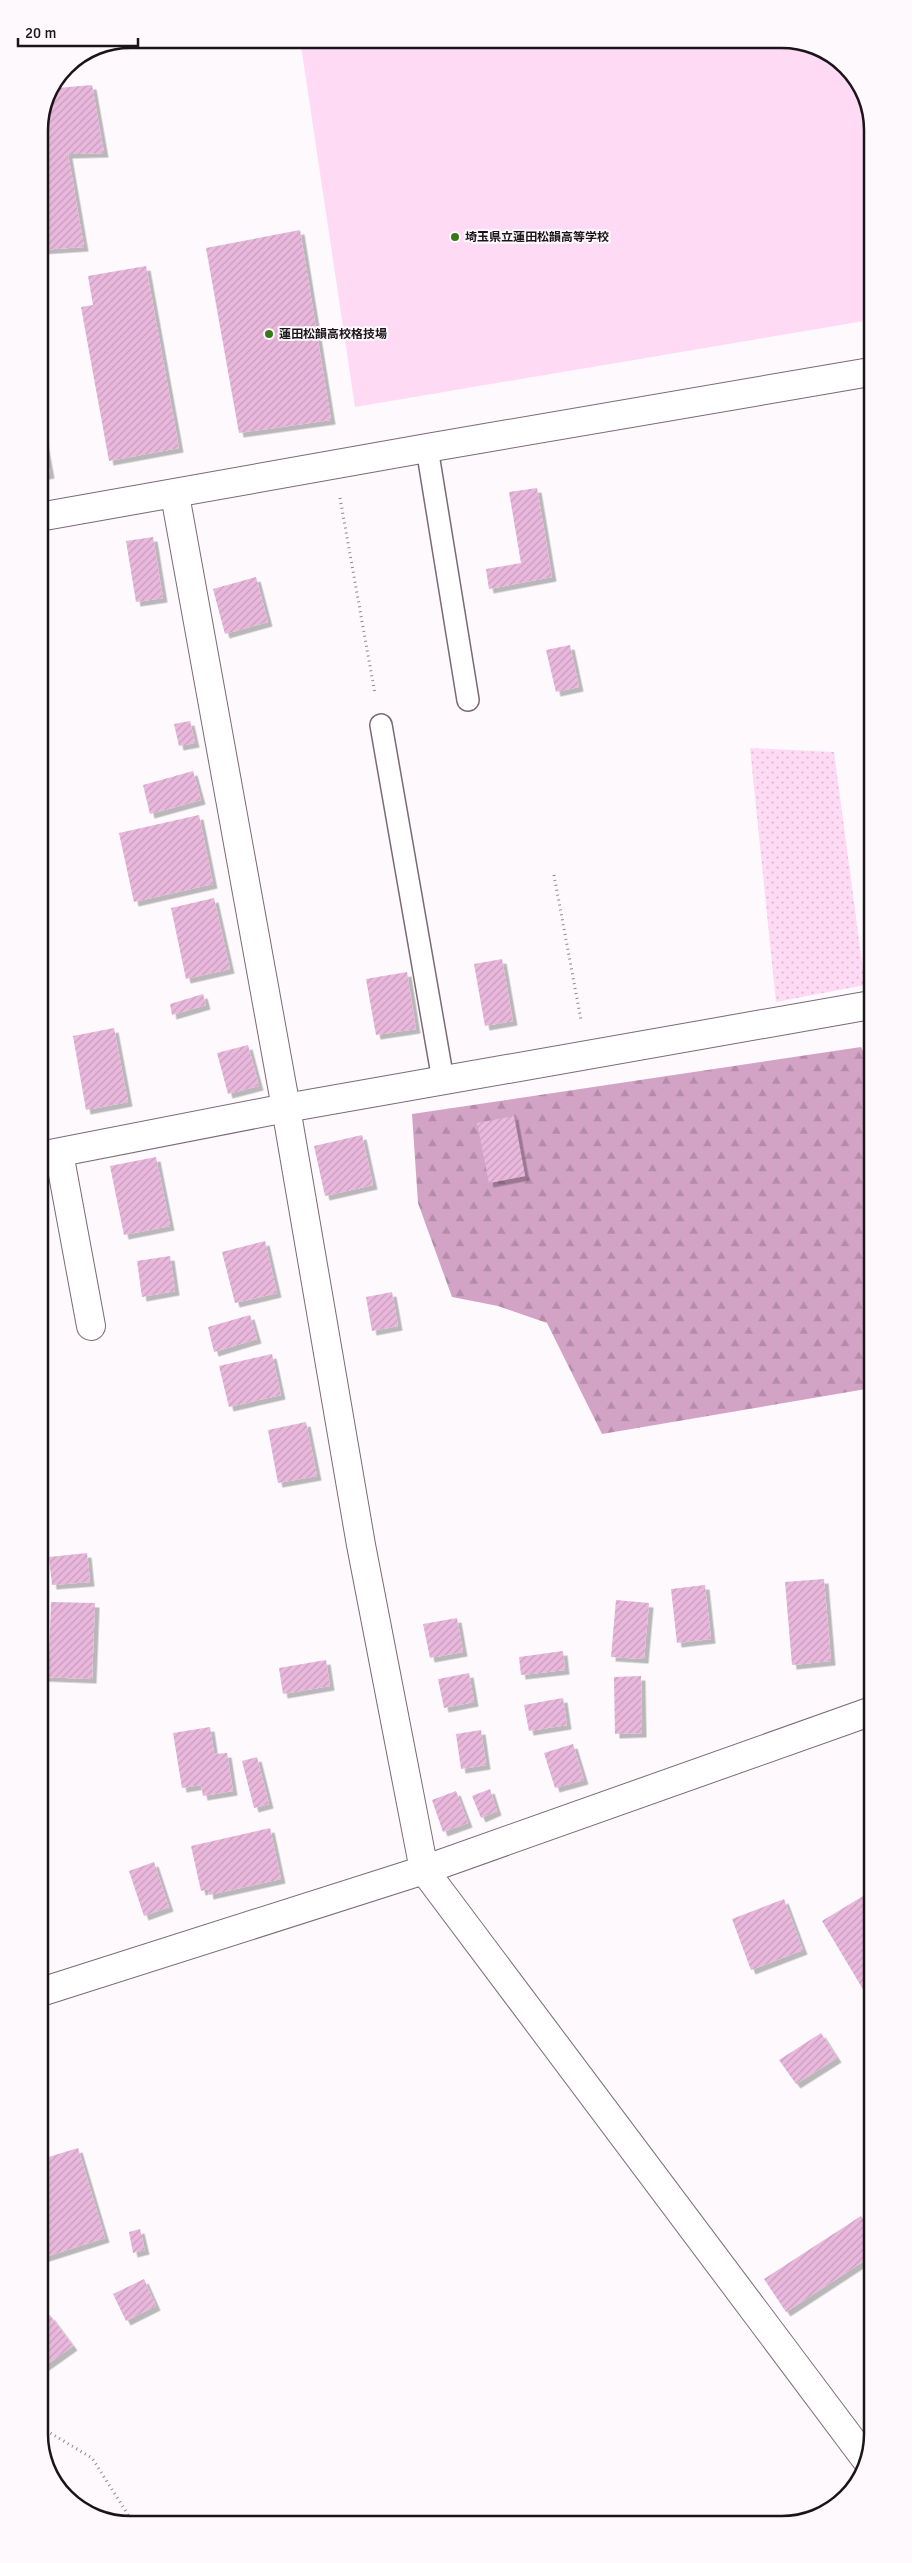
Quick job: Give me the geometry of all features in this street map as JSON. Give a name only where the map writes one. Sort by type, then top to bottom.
[{"type":"street","points":[[48,515],[864,373]]},
{"type":"street","points":[[175,494],[286,1108],[362,1545],[424,1870],[862,2454]]},
{"type":"street","points":[[91,1326],[49,1155],[286,1108],[864,1006]]},
{"type":"street","points":[[48,1990],[424,1870],[864,1714]]},
{"type":"lane","points":[[427,448],[468,700]]},
{"type":"lane","points":[[381,725],[443,1080]]},
{"type":"path","points":[[335,465],[381,725]]},
{"type":"path","points":[[554,875],[588,1055]]},
{"type":"path","points":[[48,2432],[92,2458],[128,2515]]},
{"type":"shaded area","points":[[301,48],[788,48],[799,49],[824,58],[833,64],[851,84],[862,108],[864,119],[864,321],[355,407]]},
{"type":"shaded area","points":[[750,748],[834,752],[864,985],[776,1002]]},
{"type":"green space","points":[[861,1047],[864,1053],[864,1389],[602,1434],[547,1323],[498,1306],[452,1297],[418,1203],[412,1114]]},
{"type":"building","points":[[92,85],[104,153],[68,154],[84,247],[48,249],[48,124],[50,108],[59,88]]},
{"type":"building","name":"蓮田松韻高校格技場","points":[[300,230],[331,420],[239,433],[206,248]]},
{"type":"building","points":[[146,266],[179,448],[109,461],[81,307],[93,305],[88,276]]},
{"type":"building","points":[[537,488],[552,577],[489,589],[486,569],[521,563],[509,492]]},
{"type":"building","points":[[153,537],[163,598],[136,602],[126,541]]},
{"type":"building","points":[[256,577],[268,622],[225,634],[213,589]]},
{"type":"building","points":[[570,645],[579,687],[556,692],[546,650]]},
{"type":"building","points":[[190,721],[195,743],[179,746],[174,724]]},
{"type":"building","points":[[193,771],[201,800],[150,814],[143,785]]},
{"type":"building","points":[[199,815],[213,884],[134,902],[119,833]]},
{"type":"building","points":[[214,898],[230,969],[186,979],[171,908]]},
{"type":"building","points":[[502,959],[513,1021],[485,1026],[474,964]]},
{"type":"building","points":[[407,972],[416,1029],[376,1035],[366,979]]},
{"type":"building","points":[[203,994],[206,1005],[172,1015],[170,1004]]},
{"type":"building","points":[[114,1028],[128,1102],[86,1110],[73,1036]]},
{"type":"building","points":[[248,1045],[259,1086],[228,1094],[217,1053]]},
{"type":"building","points":[[514,1116],[525,1176],[489,1183],[477,1123]]},
{"type":"building","points":[[362,1135],[373,1185],[325,1196],[314,1146]]},
{"type":"building","points":[[156,1157],[170,1226],[124,1235],[110,1166]]},
{"type":"building","points":[[265,1241],[277,1293],[235,1303],[222,1252]]},
{"type":"building","points":[[170,1256],[175,1291],[142,1297],[137,1261]]},
{"type":"building","points":[[392,1292],[398,1326],[372,1331],[366,1297]]},
{"type":"building","points":[[250,1315],[257,1339],[214,1352],[208,1327]]},
{"type":"building","points":[[272,1354],[281,1395],[229,1407],[219,1366]]},
{"type":"building","points":[[306,1422],[317,1476],[278,1483],[268,1430]]},
{"type":"building","points":[[87,1553],[90,1582],[52,1585],[49,1557]]},
{"type":"building","points":[[824,1579],[831,1661],[792,1665],[785,1582]]},
{"type":"building","points":[[705,1585],[711,1639],[677,1643],[671,1589]]},
{"type":"building","points":[[616,1600],[649,1603],[644,1659],[611,1657]]},
{"type":"building","points":[[51,1602],[95,1603],[92,1679],[48,1677]]},
{"type":"building","points":[[457,1618],[463,1652],[430,1658],[423,1624]]},
{"type":"building","points":[[563,1651],[565,1670],[521,1675],[519,1657]]},
{"type":"building","points":[[326,1660],[330,1686],[283,1694],[279,1668]]},
{"type":"building","points":[[469,1673],[474,1702],[444,1708],[438,1679]]},
{"type":"building","points":[[641,1676],[642,1733],[615,1734],[614,1677]]},
{"type":"building","points":[[563,1698],[567,1725],[529,1731],[524,1705]]},
{"type":"building","points":[[210,1727],[214,1754],[227,1753],[233,1791],[203,1796],[201,1785],[182,1788],[173,1733]]},
{"type":"building","points":[[481,1730],[486,1765],[461,1769],[456,1734]]},
{"type":"building","points":[[573,1744],[584,1780],[555,1788],[544,1753]]},
{"type":"building","points":[[257,1757],[269,1804],[254,1808],[242,1761]]},
{"type":"building","points":[[490,1789],[497,1811],[481,1818],[472,1796]]},
{"type":"building","points":[[456,1791],[468,1823],[443,1832],[432,1800]]},
{"type":"building","points":[[270,1828],[281,1879],[209,1895],[208,1889],[201,1891],[191,1846]]},
{"type":"building","points":[[154,1862],[169,1907],[144,1916],[129,1871]]},
{"type":"building","points":[[864,1895],[864,1991],[822,1921]]},
{"type":"building","points":[[784,1899],[803,1950],[751,1970],[732,1919]]},
{"type":"building","points":[[821,2033],[837,2058],[796,2084],[779,2060]]},
{"type":"building","points":[[78,2148],[105,2238],[48,2256],[48,2157]]},
{"type":"building","points":[[861,2216],[864,2220],[864,2261],[786,2312],[764,2279]]},
{"type":"building","points":[[140,2229],[145,2250],[133,2253],[129,2232]]},
{"type":"building","points":[[144,2279],[156,2306],[126,2321],[113,2294]]},
{"type":"building","points":[[50,2315],[73,2346],[48,2364],[48,2316]]},
{"type":"place","name":"埼玉県立蓮田松韻高等学校","points":[[455,237]]},
{"type":"place","name":"蓮田松韻高校格技場","points":[[269,334]]}]
